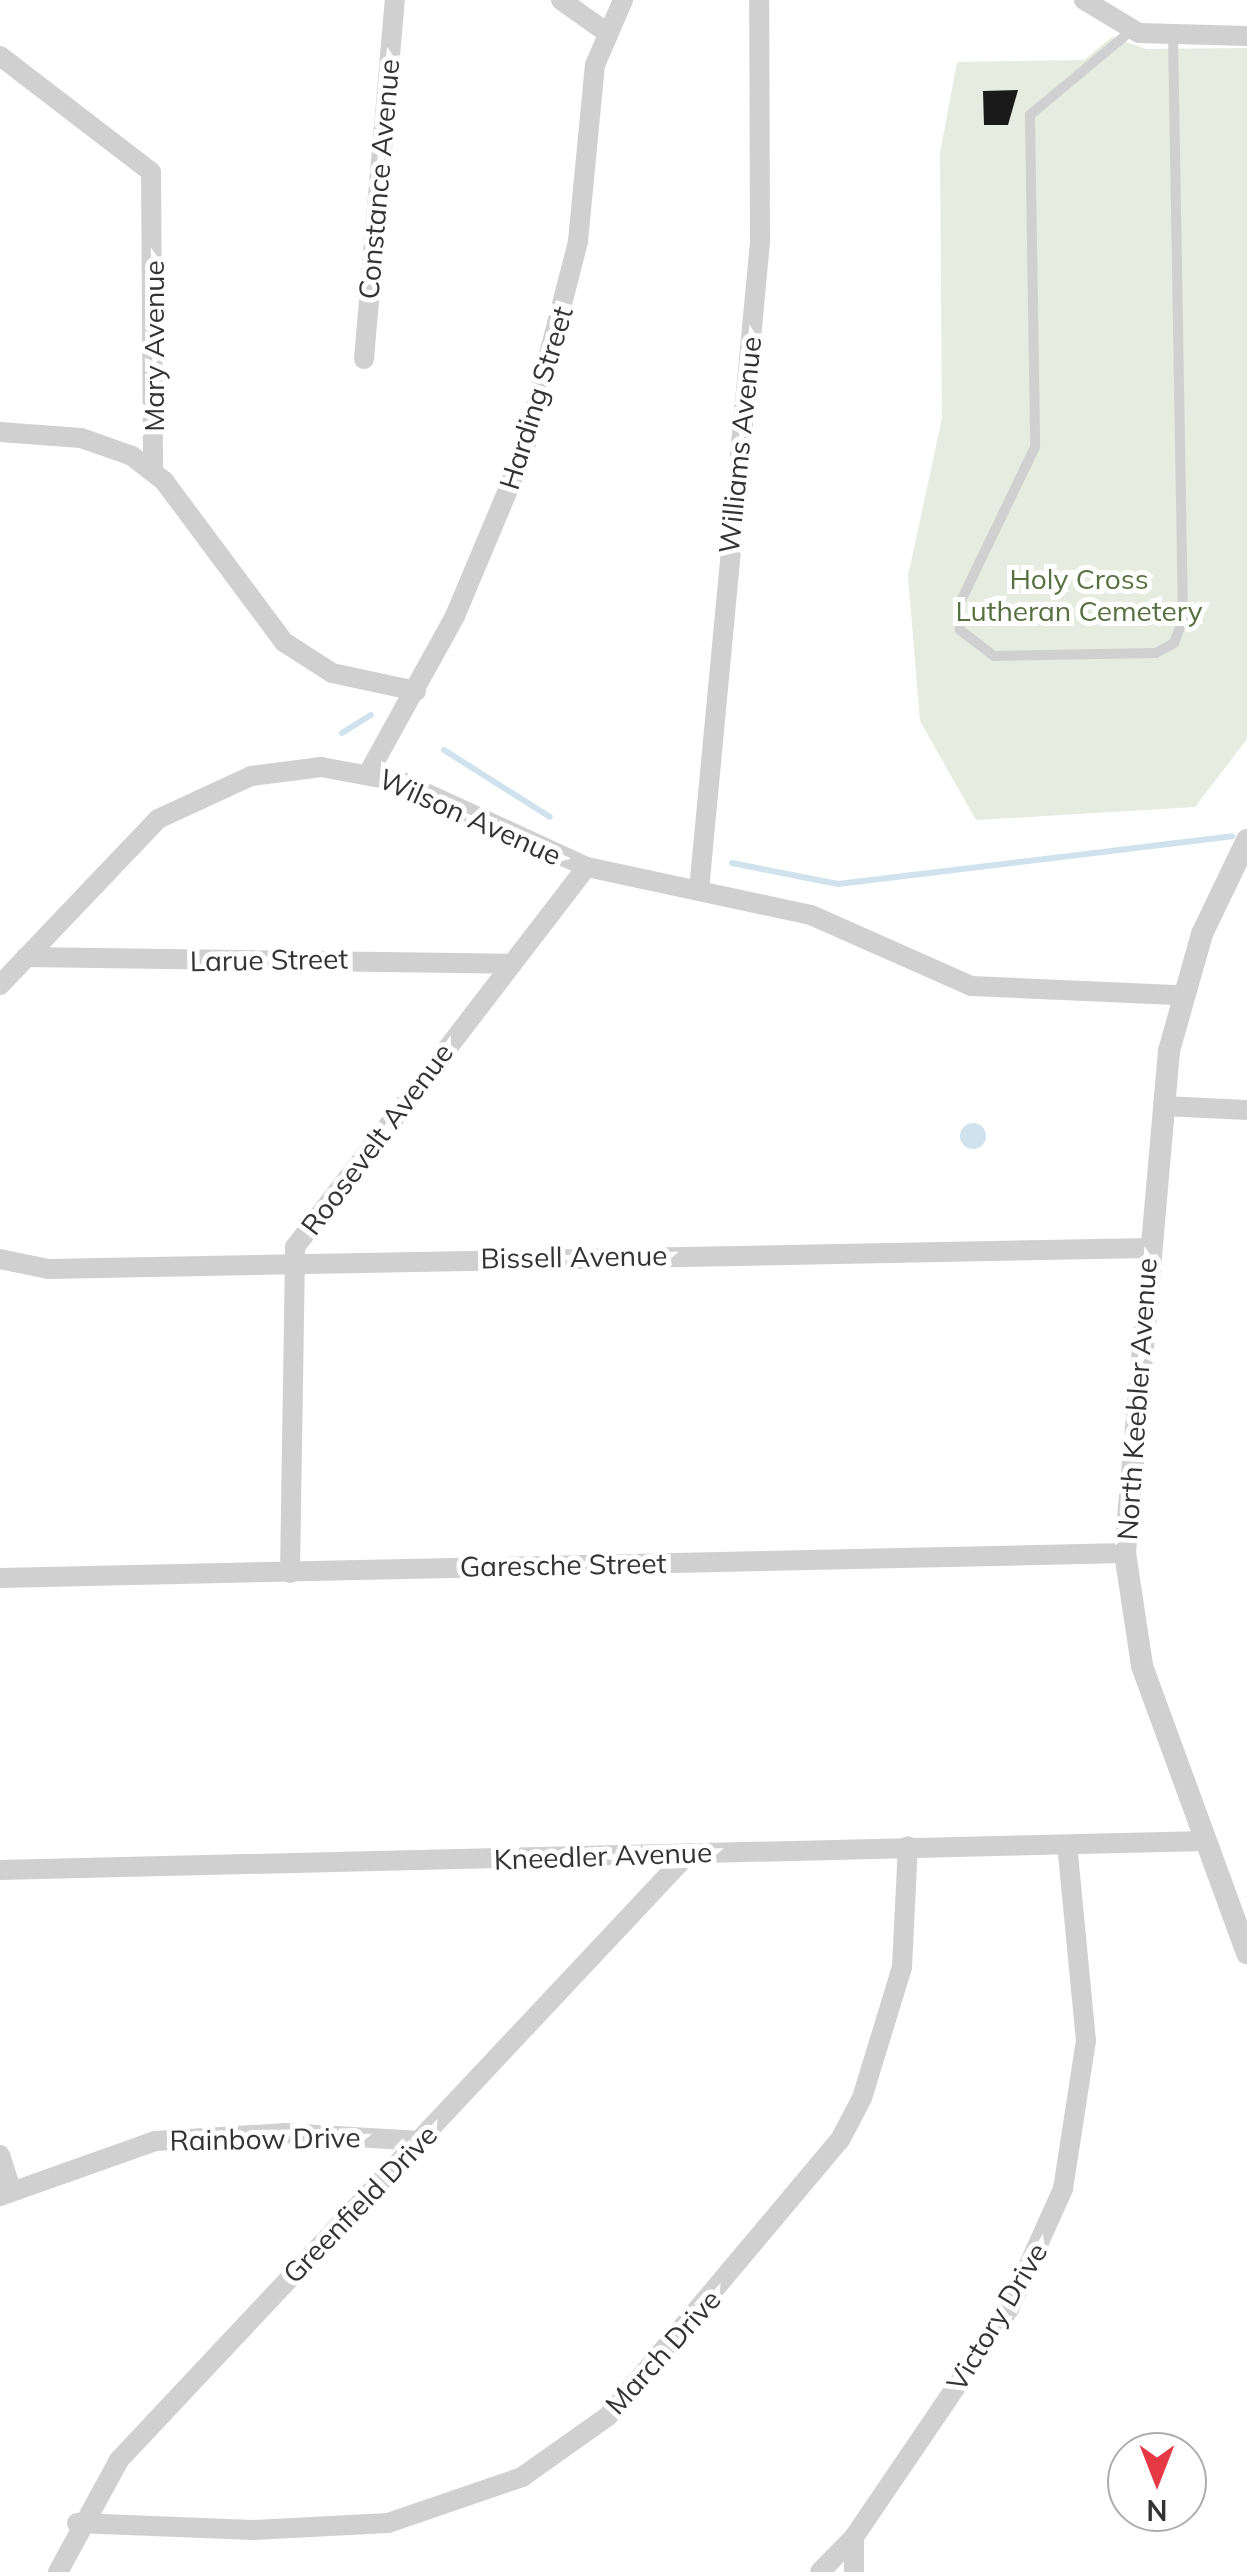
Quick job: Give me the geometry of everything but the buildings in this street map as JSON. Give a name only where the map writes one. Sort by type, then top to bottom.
[{"type":"street","name":"Constance Avenue","points":[[364,359],[395,0]]},
{"type":"street","points":[[561,0],[606,32]]},
{"type":"street","name":"Harding Street","points":[[369,772],[416,691],[492,535],[544,389],[578,241],[590,97],[606,32],[623,0]]},
{"type":"street","name":"Williams Avenue","points":[[699,890],[760,242],[759,0]]},
{"type":"street","points":[[1084,0],[1132,30],[1173,36],[1247,36]]},
{"type":"street","name":"Mary Avenue","points":[[0,56],[151,172],[153,471]]},
{"type":"street","points":[[0,432],[81,438],[153,471],[284,642],[332,673],[416,691]]},
{"type":"street","name":"Wilson Avenue","points":[[0,985],[139,833],[185,802],[289,769],[369,772],[588,868],[811,915],[971,986],[1181,995]]},
{"type":"street","name":"North Keebler Avenue","points":[[1247,840],[1181,995],[1163,1106],[1125,1553],[1142,1666],[1247,1954]]},
{"type":"street","name":"Roosevelt Avenue","points":[[290,1573],[290,1264],[512,964],[588,868]]},
{"type":"street","name":"Larue Street","points":[[26,957],[512,964]]},
{"type":"street","points":[[1163,1106],[1247,1110]]},
{"type":"street","name":"Bissell Avenue","points":[[0,1259],[48,1269],[1149,1248]]},
{"type":"street","name":"Garesche Street","points":[[0,1578],[1125,1553]]},
{"type":"street","name":"Kneedler Avenue","points":[[0,1870],[1206,1841]]},
{"type":"street","name":"Victory Drive","points":[[820,2572],[854,2537],[1009,2308],[1063,2189],[1086,2042],[1067,1845]]},
{"type":"street","name":"March Drive","points":[[77,2522],[253,2530],[388,2522],[522,2476],[608,2416],[855,2112],[894,2010],[908,1846]]},
{"type":"street","name":"Greenfield Drive","points":[[58,2572],[77,2522],[119,2460],[689,1853]]},
{"type":"street","name":"Rainbow Drive","points":[[6,2192],[102,2153],[199,2136],[421,2141]]},
{"type":"street","points":[[0,2155],[6,2192]]},
{"type":"street","points":[[854,2537],[854,2572]]},
{"type":"lane","points":[[1132,30],[1030,115],[1035,448],[958,607],[960,630],[994,656],[1156,653],[1174,643],[1182,619],[1173,36]]},
{"type":"green space","name":"Holy Cross Lutheran Cemetery","points":[[1112,37],[1146,49],[1247,48],[1247,739],[1195,807],[976,820],[920,721],[908,576],[942,418],[940,153],[957,62],[1084,60]]},
{"type":"water","points":[[973,1123],[982,1127],[986,1136],[982,1145],[973,1149],[964,1145],[960,1136],[964,1127]]},
{"type":"waterway","points":[[342,733],[371,715]]},
{"type":"waterway","points":[[444,750],[550,817]]},
{"type":"waterway","points":[[732,863],[838,884],[1232,836]]}]
